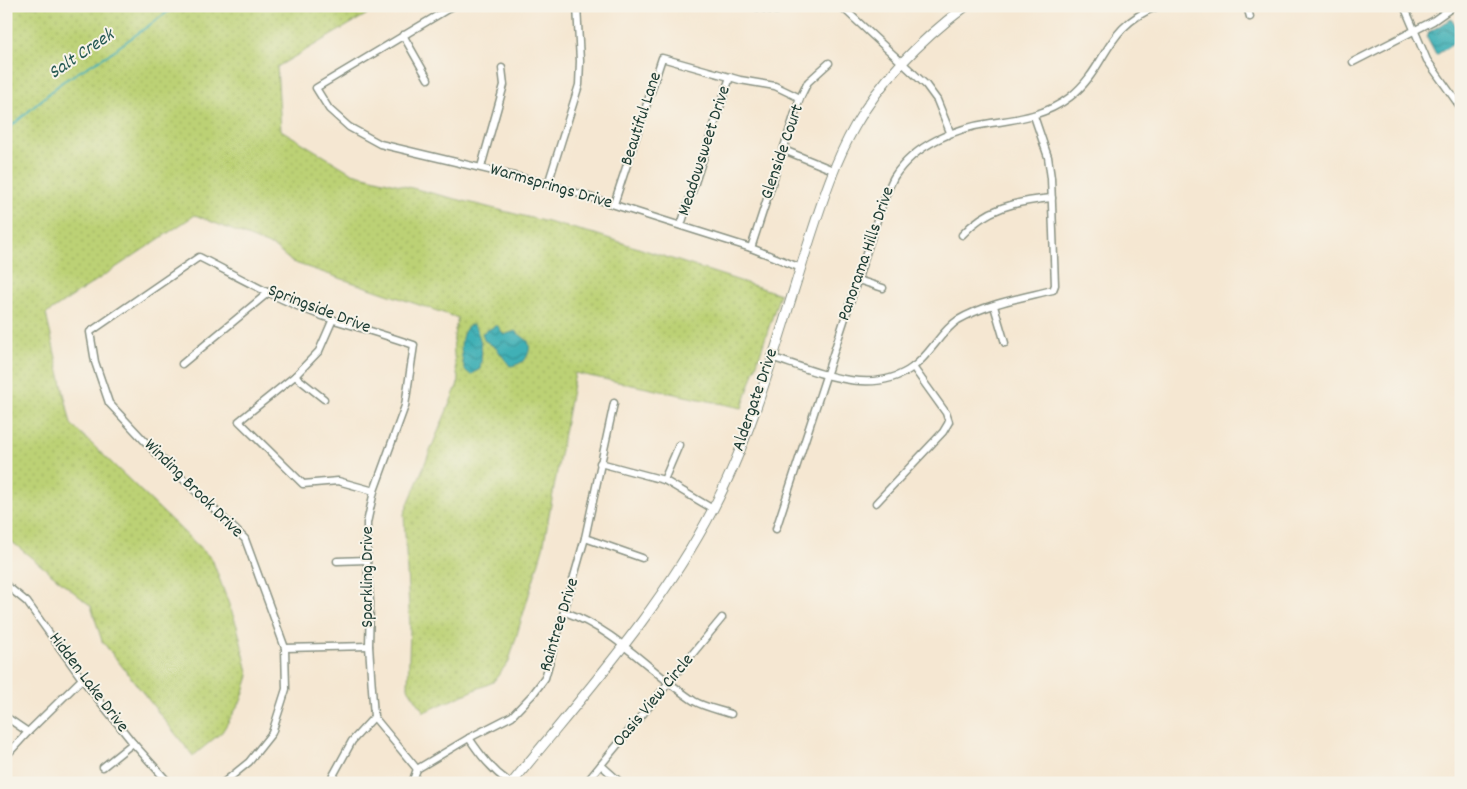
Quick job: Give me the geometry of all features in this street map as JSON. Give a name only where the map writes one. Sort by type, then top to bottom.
[{"type":"street","points":[[428,79],[403,35],[453,6]]},
{"type":"street","points":[[548,184],[579,85],[580,61],[577,6]]},
{"type":"street","points":[[752,6],[776,10],[796,6]]},
{"type":"street","points":[[841,6],[926,85],[937,100],[950,132]]},
{"type":"street","name":"Aldergate Drive","points":[[511,783],[624,646],[657,601],[713,509],[745,436],[833,170],[855,126],[901,62],[944,22],[966,6]]},
{"type":"street","name":"Panorama Hills Drive","points":[[776,529],[877,220],[895,176],[910,160],[950,132],[1034,116],[1069,98],[1082,86],[1113,37],[1124,26],[1144,12],[1158,6]]},
{"type":"street","points":[[1247,6],[1250,17]]},
{"type":"street","points":[[1404,6],[1413,31],[1438,78],[1461,108]]},
{"type":"street","points":[[1353,62],[1413,31],[1454,6]]},
{"type":"street","name":"Warmsprings Drive","points":[[403,35],[316,88],[329,109],[349,127],[380,144],[548,184],[751,248],[801,268]]},
{"type":"street","name":"Beautiful Lane","points":[[614,204],[662,58],[775,86],[800,98]]},
{"type":"street","name":"Glenside Court","points":[[751,248],[800,98],[808,82],[829,63]]},
{"type":"street","points":[[482,167],[504,85],[502,68]]},
{"type":"street","name":"Meadowsweet Drive","points":[[680,226],[730,76]]},
{"type":"street","points":[[771,357],[826,375],[872,382],[895,377],[913,367],[956,322],[994,306],[1052,290],[1055,286],[1052,178],[1048,157],[1034,116]]},
{"type":"street","points":[[784,150],[833,170]]},
{"type":"street","points":[[962,235],[977,220],[996,209],[1032,200],[1052,198]]},
{"type":"street","name":"Springside Drive","points":[[90,332],[199,257],[269,292],[333,319],[357,325],[414,345]]},
{"type":"street","points":[[858,280],[883,288]]},
{"type":"street","points":[[182,364],[269,292]]},
{"type":"street","points":[[994,306],[1005,344]]},
{"type":"street","points":[[333,319],[319,351],[295,376],[239,421],[303,484],[338,481],[374,491]]},
{"type":"street","name":"Winding Brook Drive","points":[[90,332],[95,362],[109,403],[152,449],[245,539],[285,648],[286,689],[272,733],[249,762],[223,783]]},
{"type":"street","name":"Sparkling Drive","points":[[374,716],[369,646],[370,602],[367,523],[374,491],[405,406],[414,345]]},
{"type":"street","points":[[876,504],[943,432],[949,422],[946,413],[913,367]]},
{"type":"street","points":[[295,376],[324,398]]},
{"type":"street","name":"Raintree Drive","points":[[418,769],[469,738],[512,716],[545,678],[585,538],[614,403]]},
{"type":"street","points":[[664,480],[679,445]]},
{"type":"street","points":[[600,463],[664,480],[713,509]]},
{"type":"street","points":[[585,538],[642,558]]},
{"type":"street","points":[[336,561],[367,560]]},
{"type":"street","name":"Hidden Lake Drive","points":[[6,585],[27,602],[82,679],[132,743],[169,783]]},
{"type":"street","points":[[565,612],[584,619],[624,646],[696,702],[731,714]]},
{"type":"street","name":"Oasis View Circle","points":[[586,783],[722,618]]},
{"type":"street","points":[[285,648],[369,646]]},
{"type":"street","points":[[6,756],[82,679]]},
{"type":"street","points":[[329,783],[352,741],[374,716],[418,769],[412,783]]},
{"type":"street","points":[[6,717],[28,732]]},
{"type":"street","points":[[469,738],[480,755],[496,773],[511,783]]},
{"type":"street","points":[[103,767],[132,743]]},
{"type":"street","points":[[601,765],[621,783]]},
{"type":"green space","points":[[6,6],[381,6],[277,67],[281,130],[352,173],[595,234],[780,294],[742,408],[575,373],[543,548],[509,661],[493,682],[424,712],[408,688],[410,628],[404,514],[459,381],[454,349],[454,334],[458,318],[292,262],[274,247],[195,215],[46,314],[71,424],[212,559],[237,626],[249,676],[241,701],[222,732],[193,756],[102,641],[91,606],[6,537]]},
{"type":"water","points":[[1451,19],[1461,33],[1461,39],[1436,55],[1427,38],[1429,32]]},
{"type":"water","points":[[470,325],[474,325],[477,330],[482,351],[480,369],[471,375],[465,370],[461,346],[463,334]]},
{"type":"water","points":[[497,325],[504,335],[515,331],[528,341],[528,354],[519,364],[510,366],[496,348],[484,340],[482,333]]},
{"type":"waterway","name":"Salt Creek","points":[[6,131],[62,82],[109,54],[176,6]]}]
